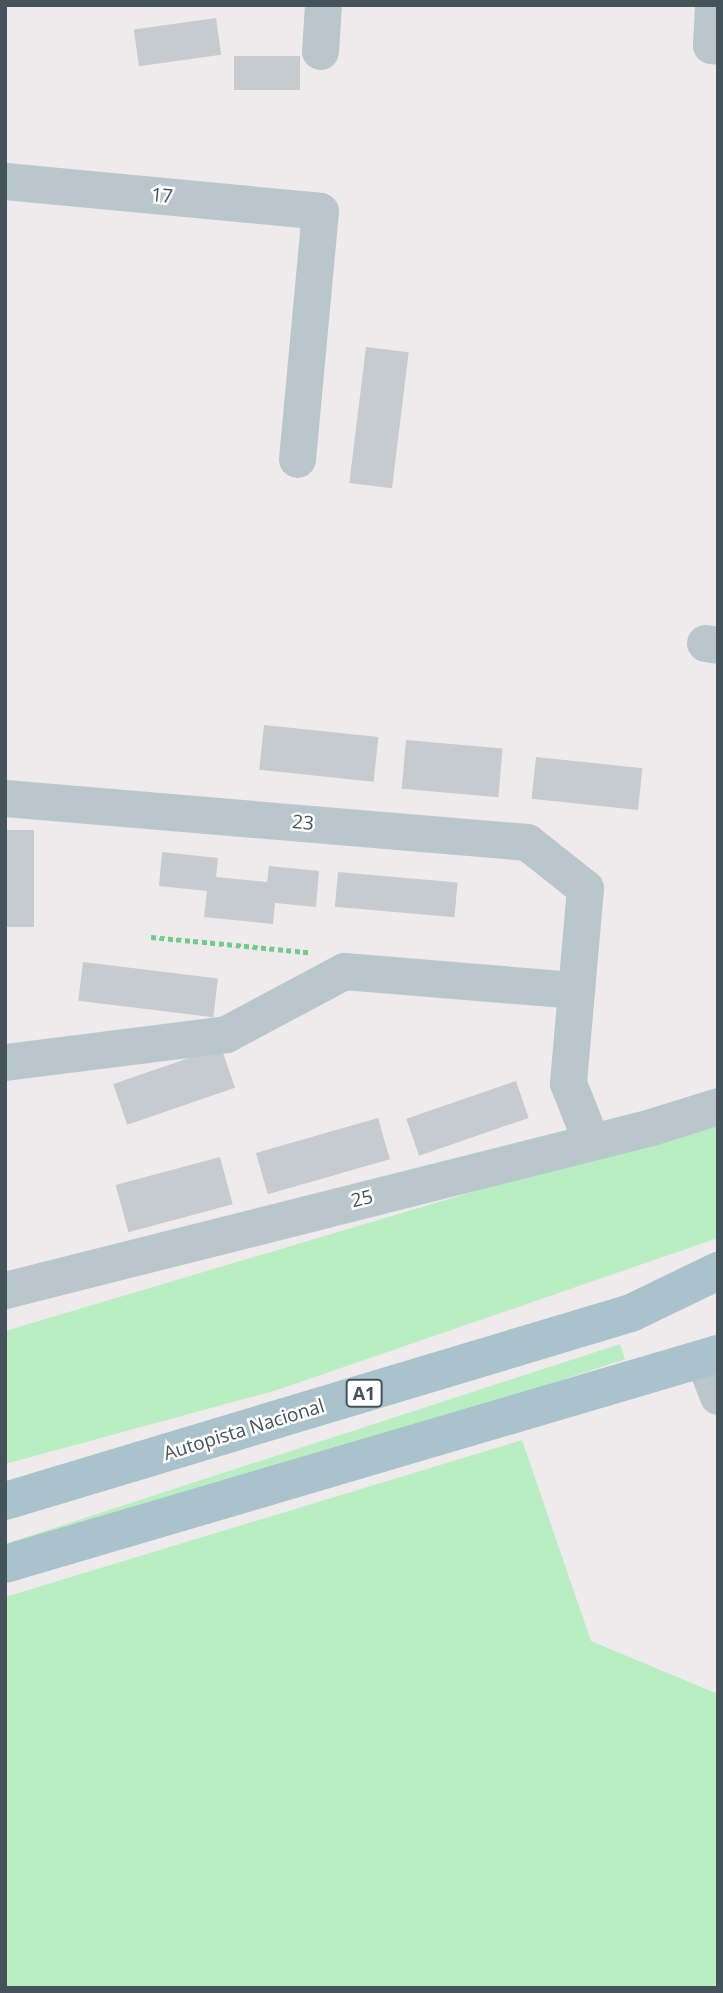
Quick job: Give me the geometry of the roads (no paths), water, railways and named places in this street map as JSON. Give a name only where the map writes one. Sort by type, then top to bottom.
[{"type":"main road","name":"Autopista Nacional","points":[[5,1501],[631,1313],[718,1272]]},
{"type":"main road","points":[[5,1564],[711,1356]]},
{"type":"street","points":[[320,51],[323,5]]},
{"type":"street","points":[[713,5],[714,46]]},
{"type":"street","name":"17","points":[[5,181],[320,211],[297,459]]},
{"type":"street","name":"23","points":[[5,798],[527,842],[585,888],[576,990]]},
{"type":"street","points":[[5,1062],[226,1034],[344,971],[576,990],[568,1083],[591,1141]]},
{"type":"street","name":"25","points":[[5,1290],[651,1127],[718,1106]]},
{"type":"street","points":[[711,1356],[718,1396]]}]
